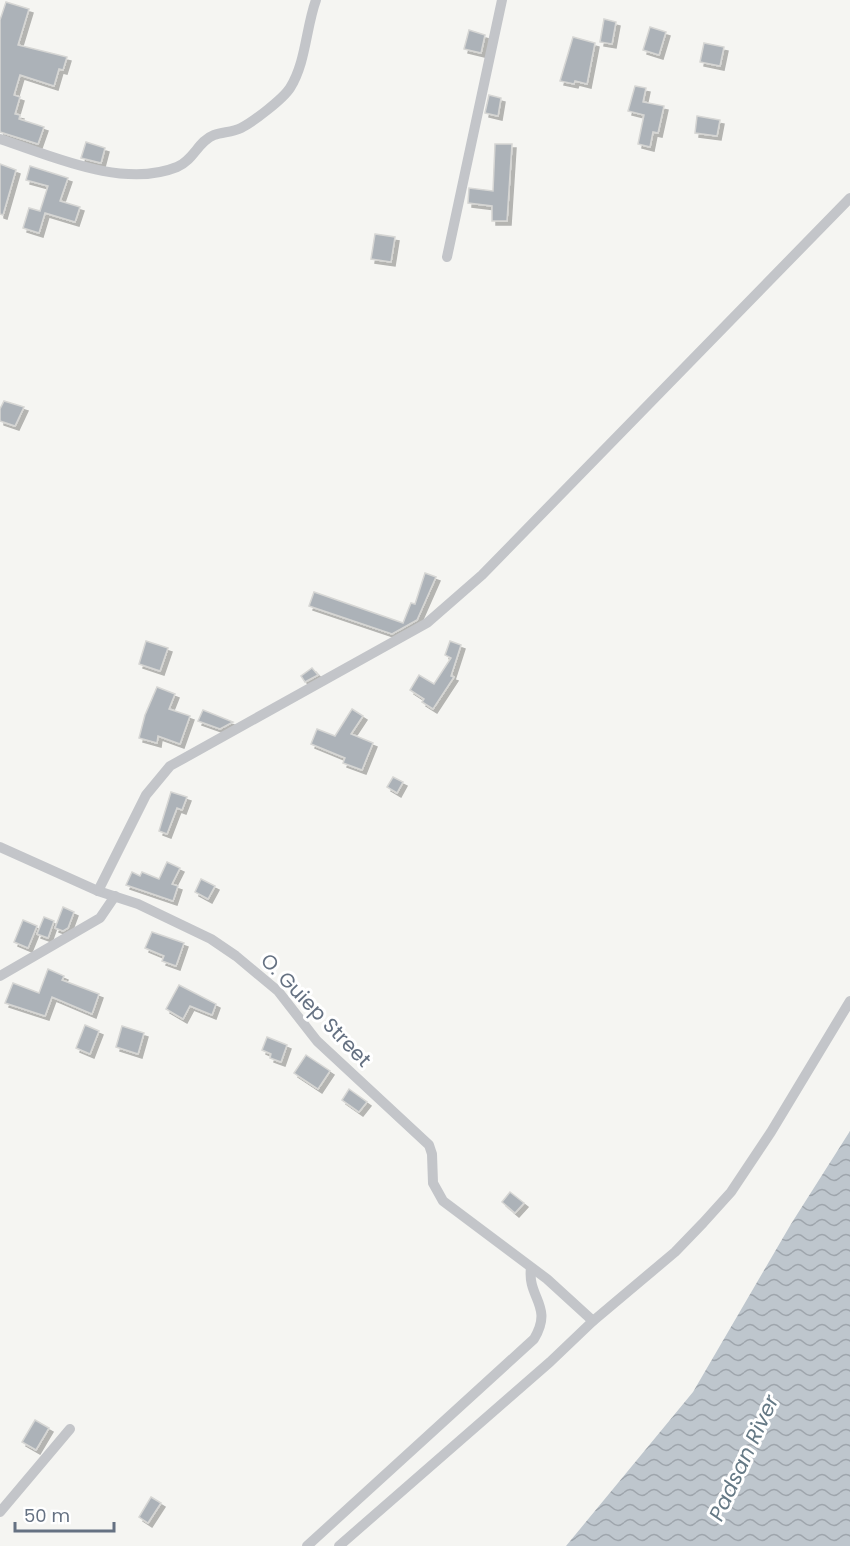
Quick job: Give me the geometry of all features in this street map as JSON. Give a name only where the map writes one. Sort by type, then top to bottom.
[{"type":"street","points":[[0,139],[106,172],[138,173],[178,167],[191,159],[206,139],[242,128],[285,94],[296,77],[316,0]]},
{"type":"street","points":[[447,257],[502,1],[489,0]]},
{"type":"street","points":[[98,891],[146,795],[170,766],[427,623],[445,610],[483,575],[850,198]]},
{"type":"street","name":"O. Guiep Street","points":[[0,847],[98,891],[138,904],[211,939],[256,970],[278,991],[317,1041],[429,1145],[432,1154],[433,1183],[443,1201],[568,1296],[593,1321]]},
{"type":"street","points":[[0,976],[100,918],[115,896]]},
{"type":"street","points":[[339,1546],[550,1362],[593,1321],[675,1252],[730,1192],[771,1132],[850,1001]]},
{"type":"street","points":[[307,1546],[534,1339],[543,1316],[542,1308],[531,1286],[531,1268]]},
{"type":"street","points":[[0,1512],[70,1429]]},
{"type":"water","name":"Padsan River","points":[[850,1131],[850,1546],[566,1546],[693,1392],[791,1224]]},
{"type":"building","points":[[6,2],[29,9],[18,45],[67,57],[63,70],[59,69],[54,86],[20,75],[14,95],[20,97],[15,114],[20,115],[19,119],[44,127],[38,144],[0,132],[0,20]]},
{"type":"building","points":[[604,19],[616,22],[612,44],[600,42]]},
{"type":"building","points":[[650,27],[666,32],[659,55],[643,50]]},
{"type":"building","points":[[469,30],[485,35],[481,53],[464,49]]},
{"type":"building","points":[[573,37],[595,43],[587,84],[560,81]]},
{"type":"building","points":[[704,43],[724,47],[720,66],[700,62]]},
{"type":"building","points":[[635,86],[646,88],[643,102],[664,106],[658,133],[653,132],[650,147],[638,144],[644,115],[628,111]]},
{"type":"building","points":[[489,95],[501,98],[498,116],[485,113]]},
{"type":"building","points":[[697,116],[720,120],[717,136],[695,133]]},
{"type":"building","points":[[86,142],[105,148],[101,163],[81,158]]},
{"type":"building","points":[[495,144],[512,144],[507,221],[492,221],[492,206],[468,203],[469,188],[493,191]]},
{"type":"building","points":[[0,164],[16,170],[3,215],[0,214]]},
{"type":"building","points":[[30,166],[68,178],[60,201],[80,207],[75,222],[45,213],[39,233],[23,228],[29,208],[40,211],[48,186],[26,180]]},
{"type":"building","points":[[375,234],[395,237],[391,262],[371,259]]},
{"type":"building","points":[[4,401],[24,407],[15,426],[0,421],[0,409]]},
{"type":"building","points":[[425,573],[436,577],[417,620],[392,634],[309,606],[314,592],[403,623],[411,603],[415,604]]},
{"type":"building","points":[[146,641],[168,648],[160,671],[139,664]]},
{"type":"building","points":[[450,641],[461,645],[451,676],[454,677],[433,709],[422,702],[424,699],[410,690],[419,675],[434,684],[451,658],[445,655]]},
{"type":"building","points":[[312,668],[318,675],[305,682],[301,676]]},
{"type":"building","points":[[157,687],[175,694],[169,709],[190,716],[180,744],[158,736],[157,743],[139,738],[145,715]]},
{"type":"building","points":[[352,709],[363,716],[351,734],[373,743],[362,770],[343,763],[345,758],[311,744],[317,729],[335,736]]},
{"type":"building","points":[[203,710],[233,722],[220,729],[198,721]]},
{"type":"building","points":[[393,777],[403,782],[397,793],[387,787]]},
{"type":"building","points":[[171,792],[187,797],[182,810],[177,808],[167,834],[159,831]]},
{"type":"building","points":[[167,862],[180,868],[172,884],[178,886],[173,901],[126,885],[132,872],[140,876],[142,872],[159,879]]},
{"type":"building","points":[[201,879],[215,886],[208,899],[195,892]]},
{"type":"building","points":[[63,907],[74,912],[68,928],[63,931],[55,928]]},
{"type":"building","points":[[44,917],[54,921],[48,938],[37,934]]},
{"type":"building","points":[[23,920],[37,926],[28,948],[14,942]]},
{"type":"building","points":[[152,932],[184,943],[176,966],[162,961],[164,956],[145,948]]},
{"type":"building","points":[[48,969],[64,976],[62,980],[99,994],[92,1014],[52,997],[45,1016],[5,1003],[13,983],[39,993]]},
{"type":"building","points":[[179,985],[216,1004],[212,1015],[190,1006],[183,1019],[166,1009]]},
{"type":"building","points":[[85,1025],[99,1031],[90,1054],[76,1048]]},
{"type":"building","points":[[122,1026],[144,1033],[138,1054],[116,1047]]},
{"type":"building","points":[[267,1037],[287,1045],[281,1062],[270,1058],[271,1054],[262,1050]]},
{"type":"building","points":[[306,1055],[330,1071],[318,1089],[294,1073]]},
{"type":"building","points":[[349,1089],[367,1102],[359,1112],[342,1100]]},
{"type":"building","points":[[510,1192],[524,1203],[515,1213],[502,1202]]},
{"type":"building","points":[[35,1420],[49,1428],[36,1450],[22,1442]]},
{"type":"building","points":[[151,1497],[161,1503],[148,1523],[139,1517]]}]
